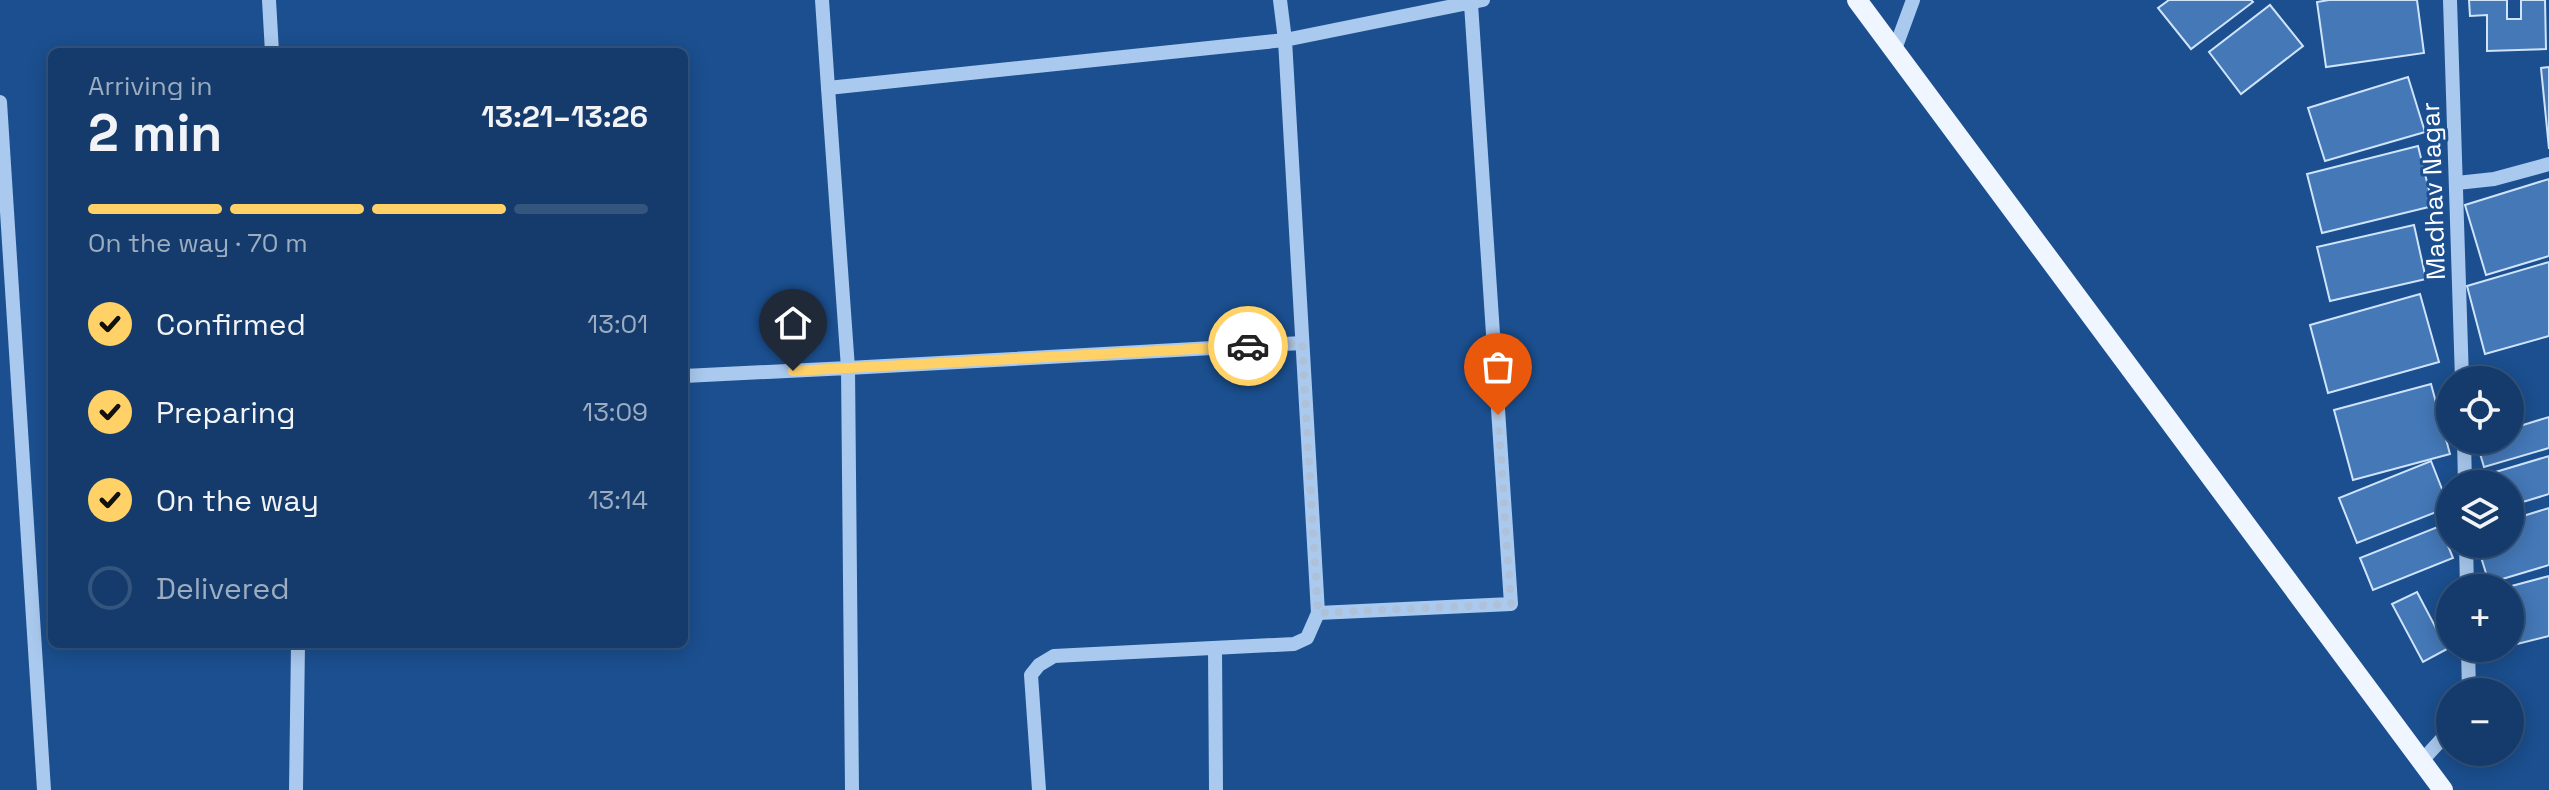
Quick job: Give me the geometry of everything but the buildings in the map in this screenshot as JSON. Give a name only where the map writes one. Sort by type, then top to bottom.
[{"type":"main road","points":[[1857,0],[2443,790]]},
{"type":"street","points":[[269,0],[272,48]]},
{"type":"street","points":[[822,0],[848,368],[852,790]]},
{"type":"street","points":[[1039,790],[1031,675],[1039,665],[1054,656],[1294,644],[1307,638],[1318,613],[1285,40],[1280,0]]},
{"type":"street","points":[[1895,49],[1913,0]]},
{"type":"street","name":"Madhav Nagar","points":[[2450,0],[2462,366]]},
{"type":"street","points":[[828,88],[1285,40],[1477,2],[1511,604],[1318,613]]},
{"type":"street","points":[[0,102],[44,790]]},
{"type":"street","points":[[2457,183],[2494,179],[2549,164]]},
{"type":"street","points":[[688,376],[1302,343]]},
{"type":"street","points":[[296,790],[298,648]]},
{"type":"street","points":[[1215,648],[1216,790]]},
{"type":"street","points":[[2420,763],[2436,745]]},
{"type":"way so far","points":[[1248,346],[1302,343],[1318,613],[1511,604],[1498,415]]},
{"type":"route","points":[[793,371],[1248,346]]}]
